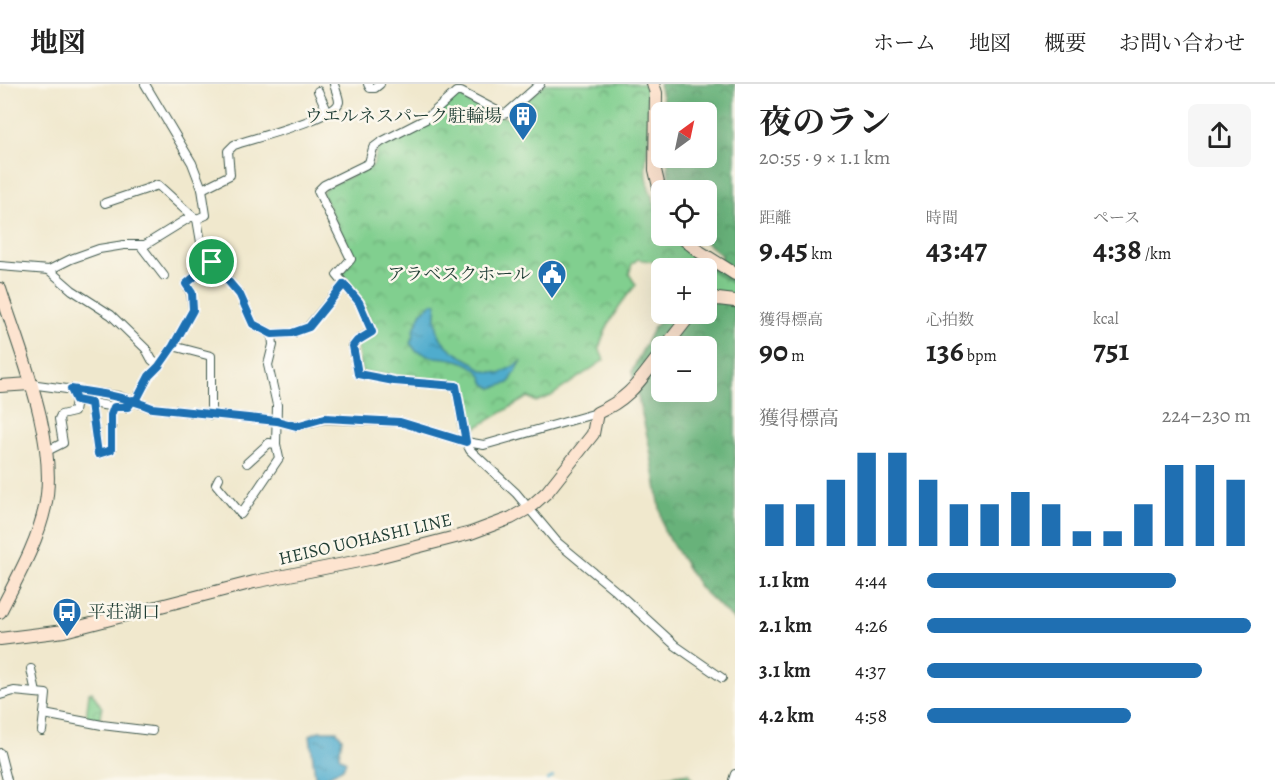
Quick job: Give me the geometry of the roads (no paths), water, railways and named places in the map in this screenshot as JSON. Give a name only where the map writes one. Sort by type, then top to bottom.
[{"type":"main road","points":[[653,84],[656,93],[655,170],[657,180]]},
{"type":"main road","points":[[693,246],[735,274]]},
{"type":"main road","points":[[0,289],[30,384],[47,451],[48,483],[40,524],[30,551],[0,612]]},
{"type":"main road","points":[[717,298],[735,301]]},
{"type":"main road","points":[[674,336],[683,324]]},
{"type":"main road","points":[[597,413],[622,400],[651,366]]},
{"type":"main road","points":[[0,386],[30,384]]},
{"type":"main road","name":"HEISO UOHASHI LINE","points":[[0,639],[64,631],[254,582],[374,558],[471,533],[511,518],[529,508],[547,492],[593,434],[597,413]]},
{"type":"street","points":[[0,266],[49,270],[99,249],[124,245],[141,246],[195,218],[206,215],[202,189],[192,163],[145,84]]},
{"type":"street","points":[[202,189],[230,175],[228,151],[234,145],[328,113],[338,104],[334,84]]},
{"type":"street","points":[[368,84],[370,88],[375,88],[380,84]]},
{"type":"street","points":[[540,84],[503,114],[461,92],[456,92],[426,120],[373,148],[369,163],[324,185],[318,191],[351,259],[337,275],[359,302],[372,332],[353,346],[358,374],[394,381],[456,386],[466,442],[470,450],[529,508],[558,543],[616,591],[676,646],[722,678]]},
{"type":"street","points":[[318,91],[328,113]]},
{"type":"street","points":[[105,203],[158,185],[195,218],[202,248],[240,295],[253,324],[272,334],[292,333],[309,327],[344,284]]},
{"type":"street","points":[[141,246],[164,276]]},
{"type":"street","points":[[76,400],[114,407],[128,407],[134,401],[149,376],[173,346],[193,310],[192,293],[186,284],[212,262]]},
{"type":"street","points":[[49,270],[72,290],[111,315],[146,349],[152,360],[159,366]]},
{"type":"street","points":[[219,478],[216,484],[241,514],[279,458],[276,444],[277,405],[268,365],[273,345],[272,334]]},
{"type":"street","points":[[173,346],[211,356],[211,415]]},
{"type":"street","points":[[30,384],[134,401],[152,408],[277,421],[296,426],[325,418],[400,422],[466,442],[484,445],[597,413]]},
{"type":"street","points":[[47,451],[63,443],[59,419],[61,415],[74,412],[76,400],[71,389]]},
{"type":"street","points":[[91,403],[98,454],[111,450],[111,415],[114,407]]},
{"type":"street","points":[[247,463],[269,443],[276,444]]},
{"type":"street","points":[[31,669],[36,693]]},
{"type":"street","points":[[0,695],[14,691],[46,694],[42,731]]},
{"type":"street","points":[[44,714],[146,734]]},
{"type":"street","points":[[0,753],[7,780]]},
{"type":"street","points":[[733,780],[735,774]]},
{"type":"water","points":[[432,303],[437,303],[438,332],[453,351],[489,372],[501,373],[521,362],[509,383],[492,388],[485,384],[472,366],[416,351],[410,343],[414,335],[413,331],[422,312]]},
{"type":"water","points":[[319,731],[337,731],[342,738],[339,756],[346,761],[343,768],[321,780],[315,776],[310,735]]},
{"type":"waterway","points":[[547,780],[553,777]]},
{"type":"place","name":"ウエルネスパーク駐輪場","points":[[523,142]]},
{"type":"place","name":"アラベスクホール","points":[[552,300]]},
{"type":"place","name":"平荘湖口","points":[[67,638]]}]
